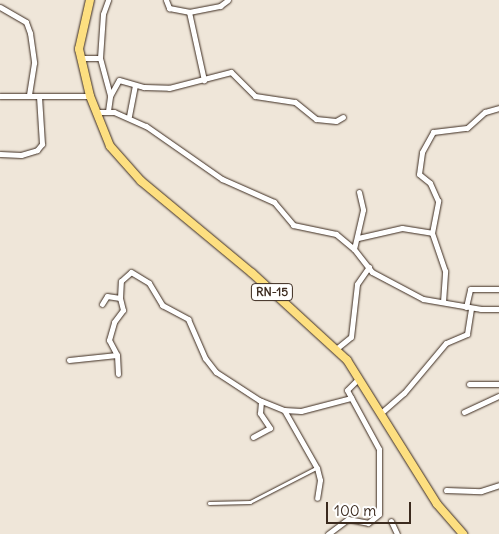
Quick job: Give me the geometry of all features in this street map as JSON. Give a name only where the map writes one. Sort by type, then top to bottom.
[{"type":"main road","name":"RN-15","points":[[90,0],[78,41],[90,96],[110,146],[141,181],[336,349],[382,412],[436,504],[463,534]]},
{"type":"street","points":[[108,0],[103,14],[100,58],[110,96]]},
{"type":"street","points":[[166,0],[170,8],[189,12],[220,6],[228,0]]},
{"type":"street","points":[[0,8],[26,22],[30,33],[34,64],[29,96]]},
{"type":"street","points":[[189,12],[204,80]]},
{"type":"street","points":[[82,58],[100,58]]},
{"type":"street","points":[[108,111],[110,96],[118,80],[135,86],[169,88],[235,72],[255,96],[295,102],[316,119],[336,121],[343,118]]},
{"type":"street","points":[[129,116],[135,86]]},
{"type":"street","points":[[0,96],[90,96]]},
{"type":"street","points":[[0,154],[21,156],[37,150],[42,144],[39,96]]},
{"type":"street","points":[[443,302],[445,271],[432,233],[438,201],[430,183],[419,174],[422,152],[431,134],[467,128],[485,112],[499,108]]},
{"type":"street","points":[[96,112],[108,111],[129,116],[166,138],[216,175],[274,202],[292,225],[336,234],[354,249],[369,267],[408,294],[468,307],[499,309]]},
{"type":"street","points":[[354,249],[358,238],[363,206],[359,192]]},
{"type":"street","points":[[358,238],[402,228],[432,233]]},
{"type":"street","points":[[336,349],[351,337],[352,303],[357,284],[369,267]]},
{"type":"street","points":[[118,374],[117,355],[109,340],[114,322],[124,307],[120,298],[124,276],[131,272],[143,278],[162,305],[188,319],[205,358],[216,372],[261,401],[284,410],[310,411],[351,398]]},
{"type":"street","points":[[382,412],[404,393],[446,343],[466,334],[470,289],[499,289]]},
{"type":"street","points":[[102,304],[107,296],[120,298]]},
{"type":"street","points":[[69,360],[117,355]]},
{"type":"street","points":[[328,534],[348,520],[368,522],[379,514],[379,449],[347,388],[359,378]]},
{"type":"street","points":[[469,384],[499,384]]},
{"type":"street","points":[[464,412],[499,396]]},
{"type":"street","points":[[253,438],[270,428],[260,414],[261,401]]},
{"type":"street","points":[[284,410],[317,468],[320,486],[316,498]]},
{"type":"street","points":[[446,490],[481,491],[499,485]]},
{"type":"street","points":[[391,521],[398,534]]},
{"type":"lane","points":[[209,504],[250,502],[317,468]]}]
